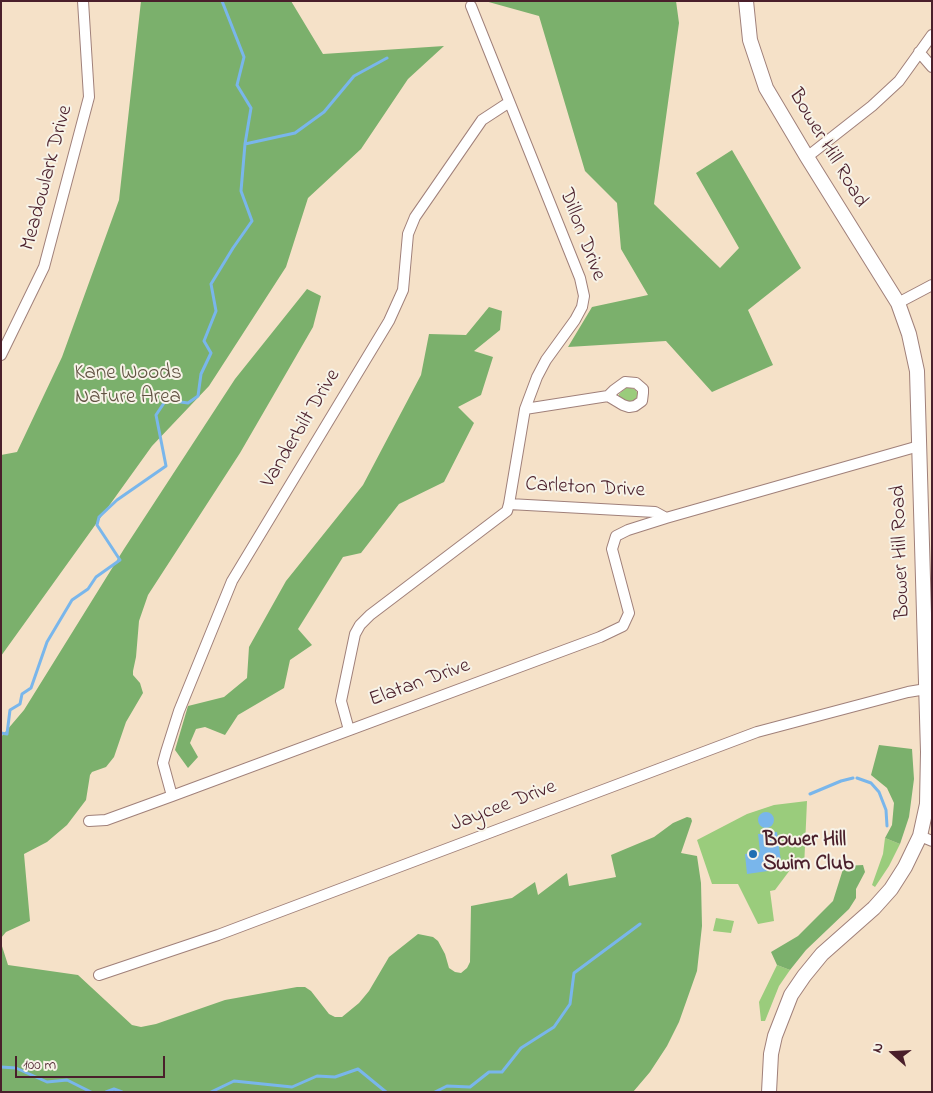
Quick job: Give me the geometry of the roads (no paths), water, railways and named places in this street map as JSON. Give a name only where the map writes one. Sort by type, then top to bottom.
[{"type":"main road","name":"Bower Hill Road","points":[[746,1],[750,40],[766,88],[898,303],[909,334],[917,371],[919,446],[927,536],[926,689],[929,805],[926,838],[891,889],[874,908],[822,954],[791,995],[775,1036],[771,1054],[769,1091]]},
{"type":"street","name":"Meadowlark Drive","points":[[1,354],[44,267],[89,97],[84,1]]},
{"type":"street","name":"Dillon Drive","points":[[471,6],[508,103],[580,278],[584,296],[582,307],[575,320],[546,360],[524,409],[509,504]]},
{"type":"street","points":[[807,157],[872,106],[899,81],[932,35]]},
{"type":"street","points":[[919,52],[932,67]]},
{"type":"street","name":"Vanderbilt Drive","points":[[172,796],[164,763],[166,752],[179,711],[232,581],[389,321],[403,290],[408,234],[415,217],[482,120],[508,103]]},
{"type":"street","points":[[898,303],[932,284]]},
{"type":"street","points":[[524,409],[608,396]]},
{"type":"street","name":"Carleton Drive","points":[[349,730],[341,701],[355,634],[360,625],[370,615],[507,511],[509,504],[655,512],[666,518],[919,446]]},
{"type":"street","name":"Elatan Drive","points":[[89,821],[106,820],[172,796],[600,637],[623,626],[629,613],[612,549],[616,536],[628,530],[666,518]]},
{"type":"street","name":"Jaycee Drive","points":[[99,975],[218,935],[757,732],[908,692],[926,689]]},
{"type":"water","points":[[766,812],[774,820],[766,828],[758,820]]},
{"type":"water","points":[[777,832],[782,869],[747,874],[745,854],[760,852],[758,834]]},
{"type":"waterway","points":[[1,733],[7,734],[10,710],[20,704],[22,694],[31,688],[47,642],[72,600],[88,589],[96,577],[120,560],[97,525],[99,517],[117,500],[166,466],[156,415],[166,400],[188,403],[198,396],[201,374],[211,353],[204,341],[216,311],[211,284],[252,221],[241,191],[245,144],[251,108],[237,85],[244,57],[222,1]]},
{"type":"waterway","points":[[245,144],[295,133],[324,112],[354,76],[387,58]]},
{"type":"waterway","points":[[810,794],[853,778]]},
{"type":"waterway","points":[[857,778],[871,783],[879,792],[886,810],[887,826]]},
{"type":"waterway","points":[[435,1092],[447,1086],[470,1087],[489,1072],[502,1072],[521,1048],[554,1027],[570,1004],[574,973],[640,924]]},
{"type":"waterway","points":[[1,1067],[16,1068],[47,1082],[67,1080],[91,1092]]},
{"type":"waterway","points":[[211,1092],[234,1081],[292,1087],[317,1076],[335,1077],[358,1069],[386,1092]]},
{"type":"waterway","points":[[106,1092],[114,1089],[122,1092]]},
{"type":"place","name":"Bower Hill Swim Club","points":[[753,854]]},
{"type":"park label","name":"Kane Woods Nature Area","points":[[128,387]]}]
